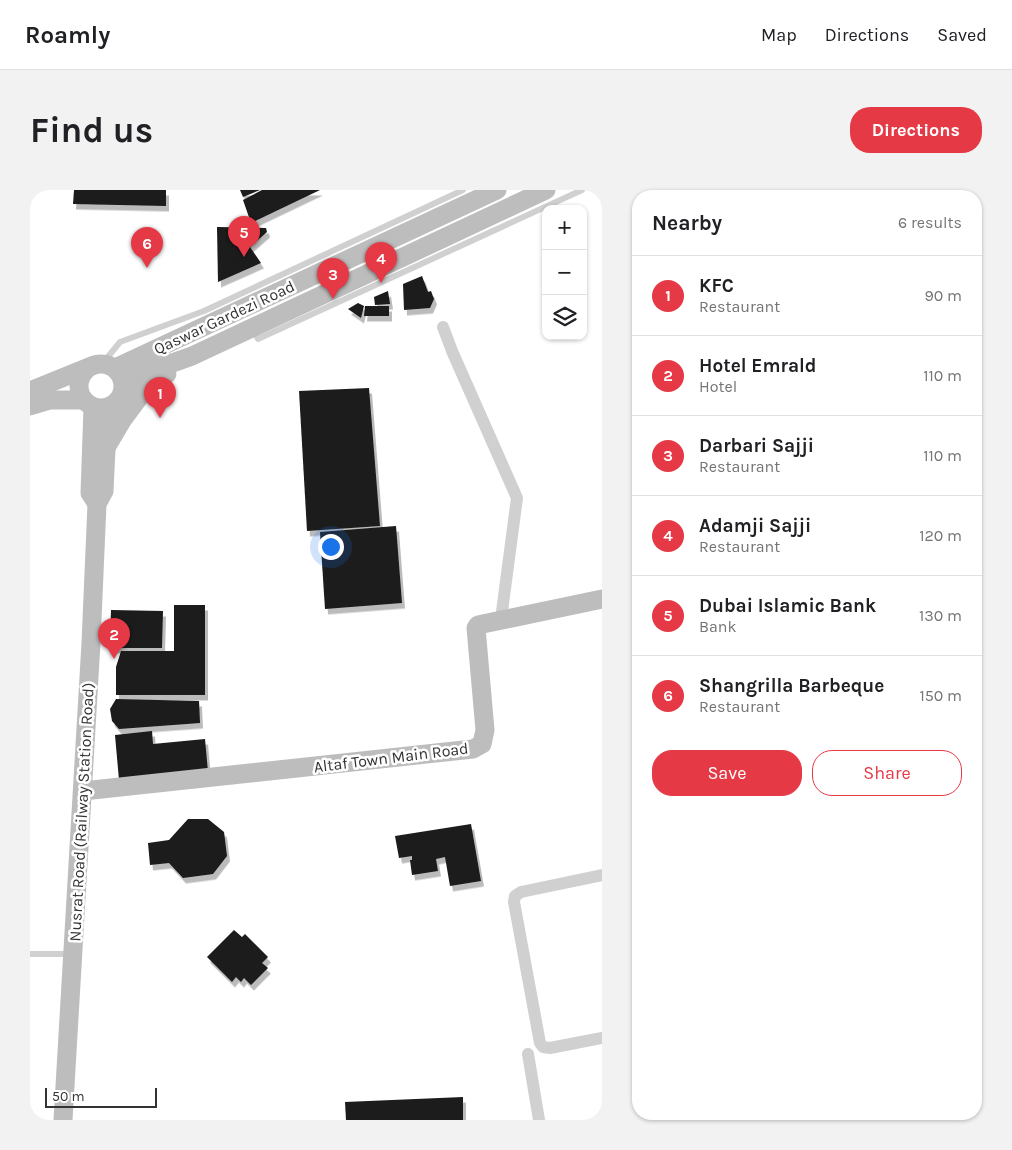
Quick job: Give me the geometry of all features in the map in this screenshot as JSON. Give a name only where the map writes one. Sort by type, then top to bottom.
[{"type":"main road","name":"Qaswar Gardezi Road","points":[[30,391],[107,371],[497,190]]},
{"type":"main road","points":[[95,405],[80,394],[80,379],[107,371],[150,371],[192,356],[546,190]]},
{"type":"main road","points":[[106,447],[123,419],[146,388],[192,356]]},
{"type":"main road","points":[[30,406],[50,400],[95,405],[114,404],[121,396],[107,371]]},
{"type":"main road","name":"Nusrat Road (Railway Station Road)","points":[[62,1120],[83,791],[97,504],[104,491],[106,447],[95,405]]},
{"type":"main road","name":"Nusrat Road (Railway Station Road)","points":[[95,405],[90,493],[97,504]]},
{"type":"main road","name":"Altaf Town Main Road","points":[[83,791],[473,749],[482,744],[485,730],[476,628],[478,625],[602,599]]},
{"type":"street","points":[[444,327],[452,351],[517,498],[501,619]]},
{"type":"street","points":[[602,875],[521,892],[516,896],[514,902],[540,1042],[543,1047],[550,1048],[602,1038]]},
{"type":"street","points":[[528,1054],[539,1120]]},
{"type":"lane","points":[[107,371],[120,342],[204,311],[463,190]]},
{"type":"lane","points":[[252,327],[258,339],[582,190]]},
{"type":"lane","points":[[30,954],[73,954]]},
{"type":"building","points":[[74,190],[166,190],[166,206],[73,204]]},
{"type":"building","points":[[240,190],[260,190],[243,197]]},
{"type":"building","points":[[262,190],[320,190],[251,223],[243,200]]},
{"type":"building","points":[[217,227],[266,228],[267,232],[250,247],[261,263],[218,282]]},
{"type":"building","points":[[422,276],[428,292],[431,291],[434,299],[430,308],[404,310],[403,284]]},
{"type":"building","points":[[388,291],[390,304],[375,305],[374,297]]},
{"type":"building","points":[[358,303],[364,306],[361,318],[348,309]]},
{"type":"building","points":[[365,306],[389,306],[389,316],[364,316]]},
{"type":"building","points":[[369,388],[380,526],[307,531],[299,391]]},
{"type":"building","points":[[396,526],[402,603],[325,609],[320,532]]},
{"type":"building","points":[[174,605],[205,605],[205,695],[116,695],[116,667],[121,651],[174,651]]},
{"type":"building","points":[[111,610],[163,611],[162,648],[110,648]]},
{"type":"building","points":[[116,699],[199,701],[200,723],[119,729],[112,721],[110,709]]},
{"type":"building","points":[[152,731],[153,744],[205,739],[208,772],[119,780],[115,735]]},
{"type":"building","points":[[188,819],[208,819],[224,832],[227,856],[213,874],[183,878],[169,863],[150,865],[148,843],[169,840]]},
{"type":"building","points":[[471,824],[481,881],[450,886],[445,857],[436,859],[438,871],[412,875],[410,860],[412,860],[412,856],[399,858],[395,836]]},
{"type":"building","points":[[234,930],[242,937],[245,934],[268,957],[262,963],[268,968],[251,985],[244,978],[241,982],[236,977],[232,982],[207,957]]},
{"type":"building","points":[[463,1097],[463,1120],[346,1120],[345,1102]]},
{"type":"place","name":"Dubai Islamic Bank","points":[[244,257]]},
{"type":"place","name":"Shangrilla Barbeque","points":[[147,268]]},
{"type":"place","name":"Adamji Sajji","points":[[381,283]]},
{"type":"place","name":"Darbari Sajji","points":[[333,299]]},
{"type":"place","name":"KFC","points":[[160,418]]},
{"type":"place","name":"Hotel Emrald","points":[[114,659]]}]
